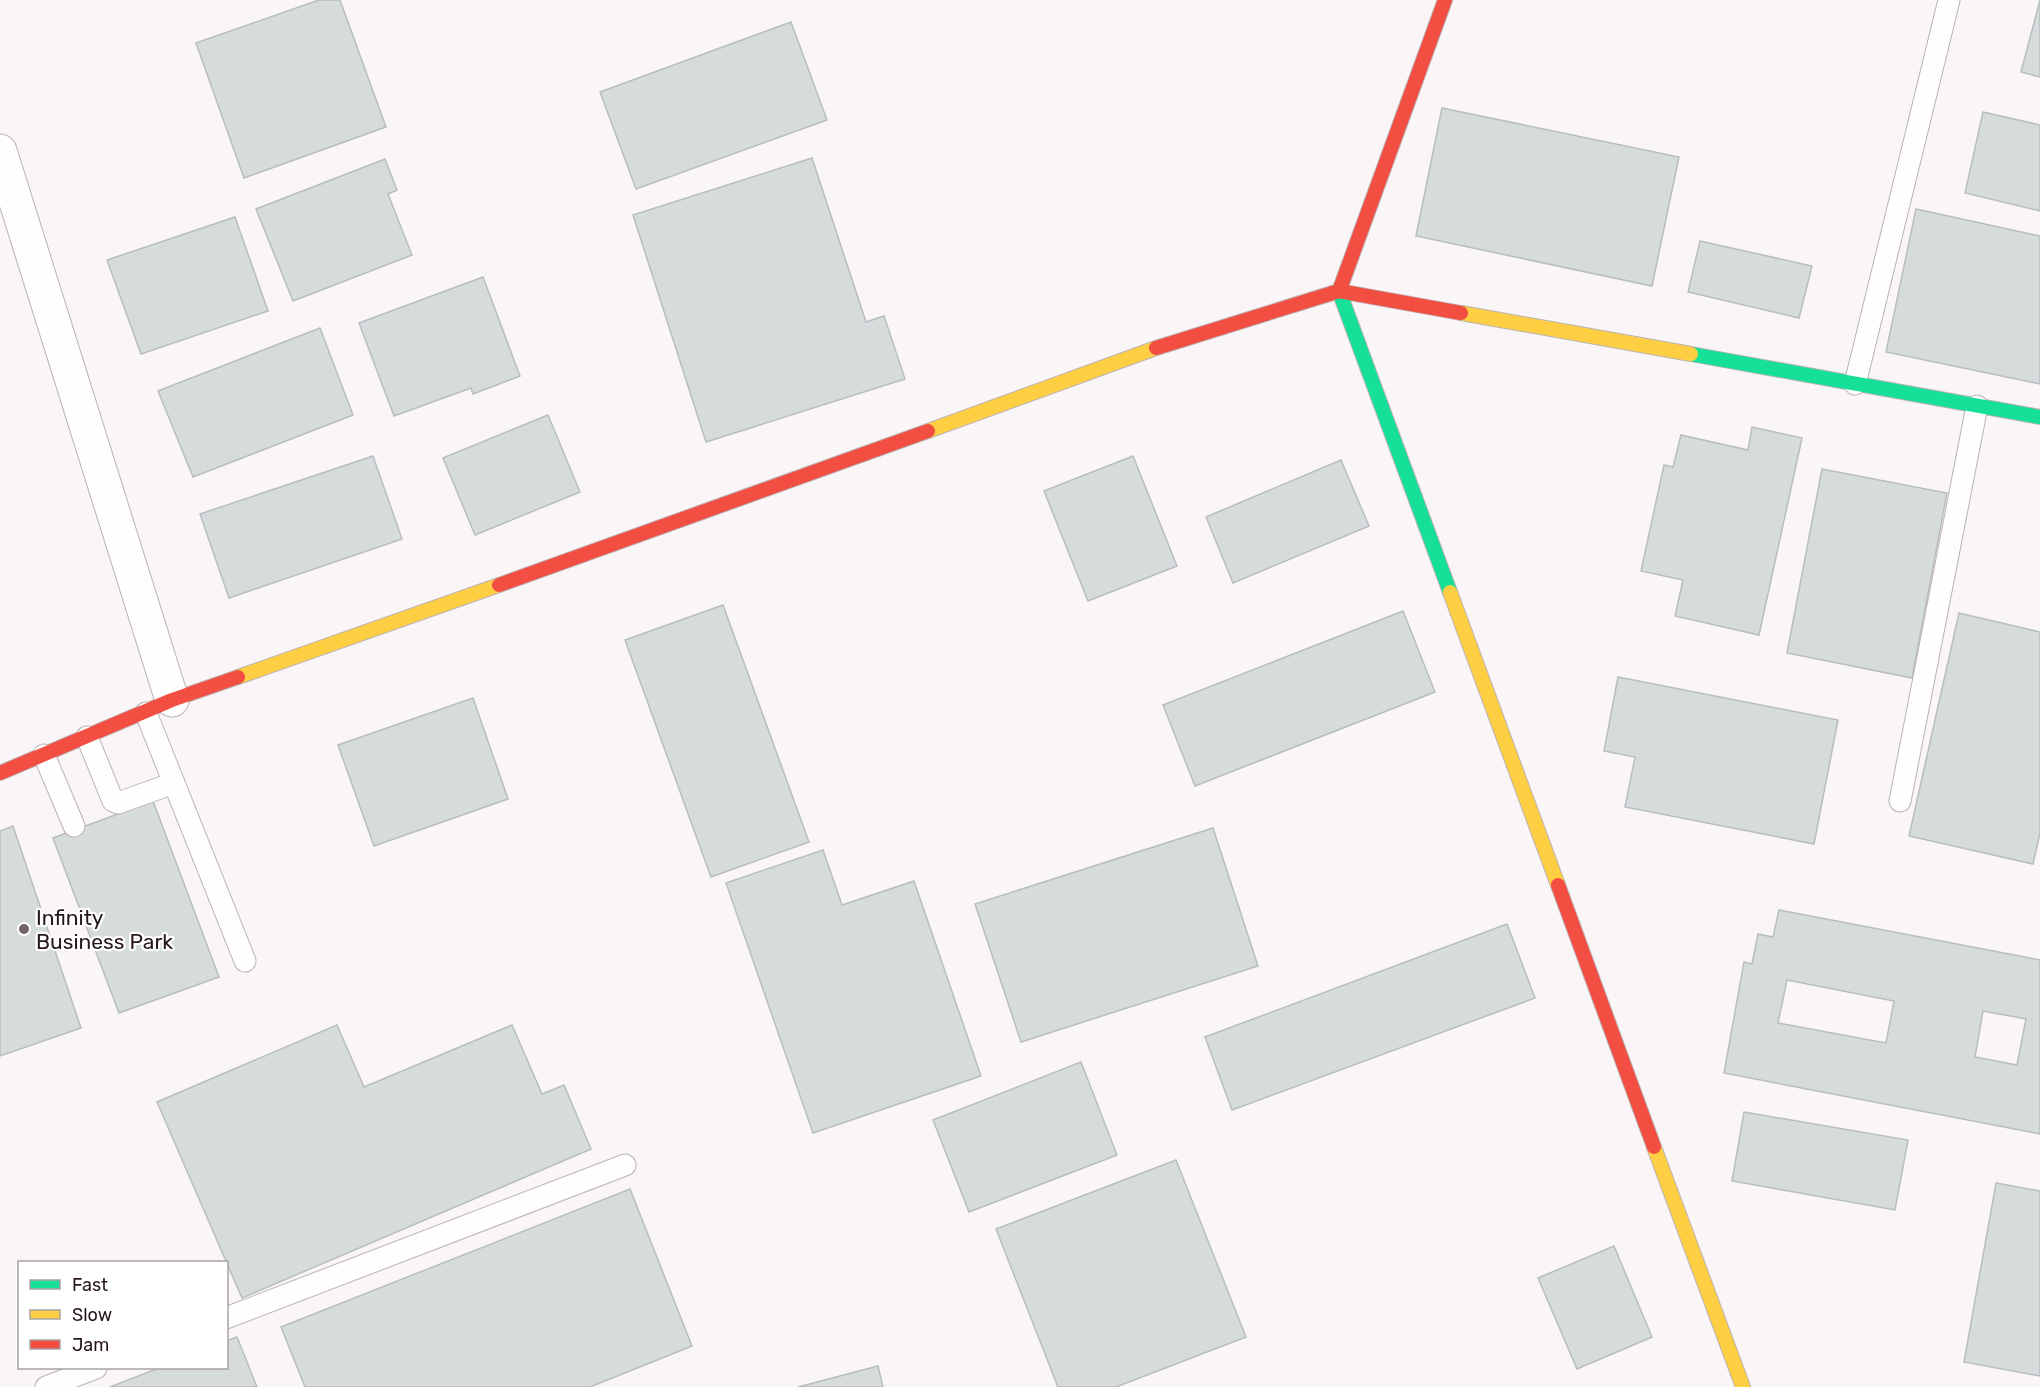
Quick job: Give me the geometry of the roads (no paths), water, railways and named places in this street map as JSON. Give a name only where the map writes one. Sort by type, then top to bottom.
[{"type":"street","points":[[1445,0],[1339,291],[1743,1387]]},
{"type":"street","points":[[0,151],[159,706]]},
{"type":"street","points":[[0,773],[159,706],[708,511],[1169,343],[1339,291],[2040,417]]},
{"type":"lane","points":[[1855,384],[1949,0]]},
{"type":"lane","points":[[1900,801],[1977,406]]},
{"type":"lane","points":[[159,706],[174,783],[244,962]]},
{"type":"lane","points":[[87,737],[113,801],[117,803],[174,783]]},
{"type":"lane","points":[[44,755],[74,826]]},
{"type":"lane","points":[[228,1317],[626,1165]]},
{"type":"lane","points":[[46,1387],[93,1369]]},
{"type":"place","name":"Infinity Business Park","points":[[24,929]]}]
